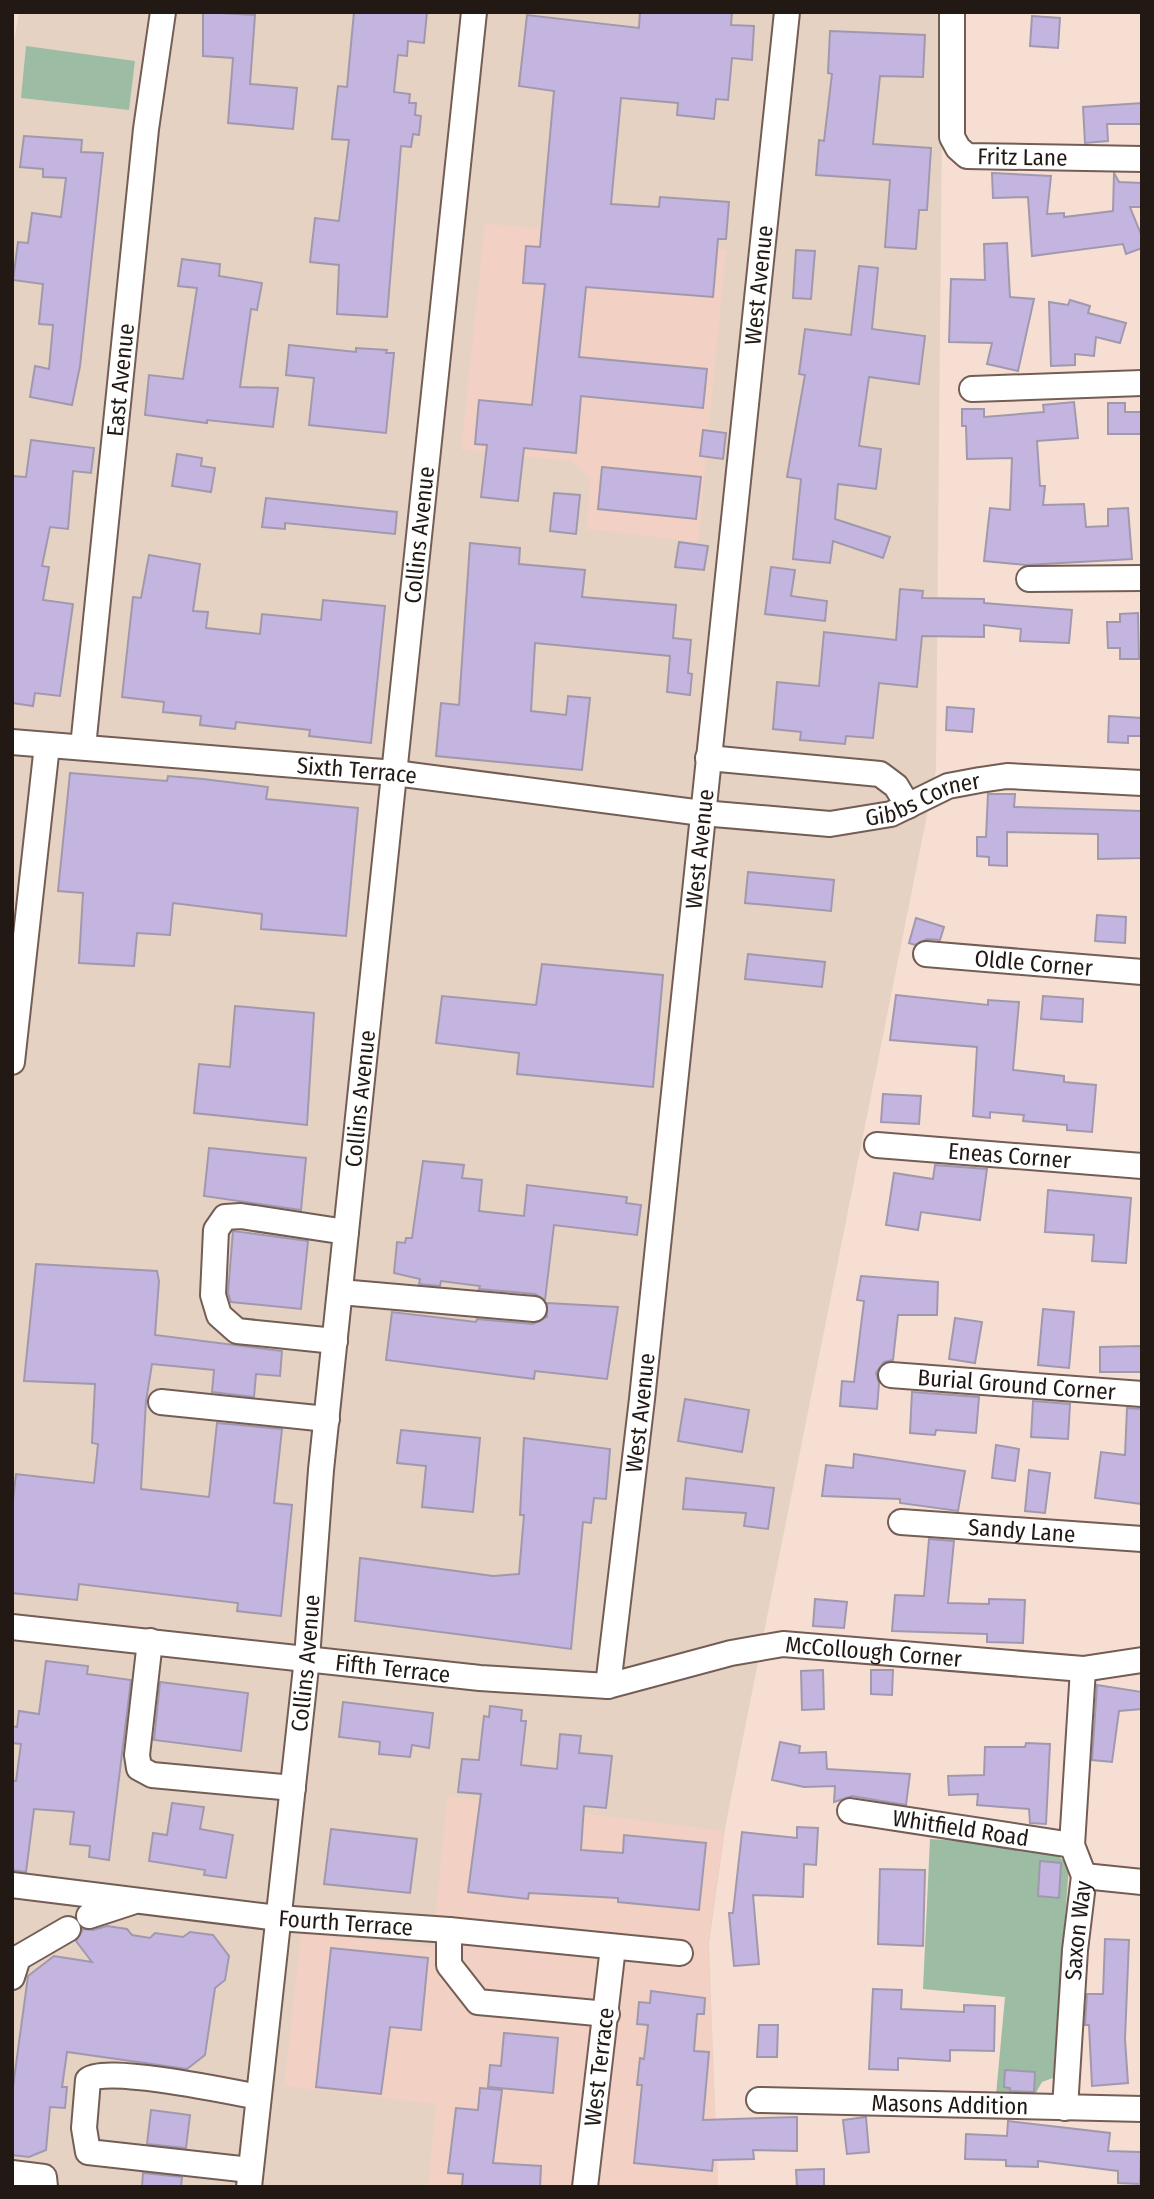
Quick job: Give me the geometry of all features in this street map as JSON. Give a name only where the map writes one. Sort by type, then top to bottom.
[{"type":"street","name":"East Avenue","points":[[83,747],[146,128],[163,12]]},
{"type":"street","name":"Collins Avenue","points":[[250,2178],[307,1658],[327,1419],[474,12]]},
{"type":"street","name":"West Avenue","points":[[608,1686],[642,1399],[787,12]]},
{"type":"street","name":"Fritz Lane","points":[[952,12],[952,137],[958,148],[967,156],[1142,159]]},
{"type":"street","points":[[972,389],[1142,383]]},
{"type":"street","points":[[1029,579],[1142,578]]},
{"type":"street","name":"Sixth Terrace","points":[[12,742],[395,773],[702,813]]},
{"type":"street","points":[[12,1062],[15,1012],[47,745]]},
{"type":"street","points":[[708,758],[880,774],[896,786],[908,806]]},
{"type":"street","name":"Gibbs Corner","points":[[702,813],[830,824],[891,814],[948,786],[1007,776],[1142,783]]},
{"type":"street","name":"Oldle Corner","points":[[926,954],[1142,972]]},
{"type":"street","name":"Eneas Corner","points":[[877,1145],[1142,1166]]},
{"type":"street","points":[[335,1341],[237,1331],[219,1315],[213,1296],[216,1230],[225,1217],[241,1216],[346,1232]]},
{"type":"street","points":[[340,1292],[534,1309]]},
{"type":"street","name":"Burial Ground Corner","points":[[891,1375],[1142,1394]]},
{"type":"street","points":[[161,1402],[327,1419]]},
{"type":"street","name":"Sandy Lane","points":[[901,1522],[1142,1539]]},
{"type":"street","name":"Fifth Terrace","points":[[12,1627],[480,1678],[608,1686]]},
{"type":"street","points":[[150,1641],[137,1755],[139,1768],[152,1774],[293,1788]]},
{"type":"street","name":"McCollough Corner","points":[[608,1686],[731,1653],[783,1644],[1083,1669],[1142,1660]]},
{"type":"street","name":"Saxon Way","points":[[1065,2108],[1075,1950],[1084,1876],[1072,1845],[1083,1669]]},
{"type":"street","name":"Whitfield Road","points":[[850,1811],[1072,1845]]},
{"type":"street","points":[[1084,1876],[1142,1882]]},
{"type":"street","name":"Fourth Terrace","points":[[12,1885],[278,1917],[449,1930],[680,1954]]},
{"type":"street","points":[[89,1916],[139,1899]]},
{"type":"street","points":[[14,1964],[68,1929]]},
{"type":"street","points":[[449,1930],[449,1965],[478,2002],[607,2014]]},
{"type":"street","name":"West Terrace","points":[[585,2187],[613,1947]]},
{"type":"street","points":[[250,2178],[88,2152],[84,2128],[88,2080],[99,2075],[135,2077],[258,2097]]},
{"type":"street","name":"Masons Addition","points":[[759,2100],[1142,2109]]},
{"type":"street","points":[[12,2173],[44,2177],[45,2187]]},
{"type":"shaded area","points":[[19,12],[943,12],[936,770],[726,1823],[709,1943],[718,2187],[12,2187],[12,53]]},
{"type":"shaded area","points":[[485,223],[726,250],[698,542],[587,529],[590,479],[572,461],[461,450]]},
{"type":"shaded area","points":[[447,1796],[724,1831],[708,1943],[718,2187],[428,2187],[436,2104],[284,2086],[301,1933],[433,1947]]},
{"type":"green space","points":[[26,46],[135,61],[129,110],[21,98]]},
{"type":"green space","points":[[930,1839],[1049,1847],[1069,1866],[1053,2078],[1042,2082],[1033,2098],[996,2095],[1005,1997],[923,1989]]},
{"type":"building","points":[[203,12],[255,15],[250,84],[297,88],[293,129],[228,123],[233,58],[203,56]]},
{"type":"building","points":[[354,12],[427,12],[424,43],[408,41],[407,56],[398,55],[394,92],[410,94],[409,103],[416,103],[415,115],[421,116],[419,135],[413,134],[411,147],[401,146],[387,317],[337,314],[339,265],[310,262],[315,218],[339,221],[349,140],[332,139],[338,86],[347,87]]},
{"type":"building","points":[[640,12],[732,12],[731,25],[754,26],[752,60],[732,58],[728,100],[716,99],[714,119],[677,115],[678,103],[621,98],[611,204],[659,207],[660,197],[729,202],[726,239],[718,239],[713,297],[586,287],[579,357],[707,369],[703,408],[581,396],[576,453],[524,448],[518,501],[481,497],[487,445],[475,444],[479,400],[532,405],[545,284],[523,283],[526,246],[540,247],[554,91],[519,86],[527,15],[639,28]]},
{"type":"building","points":[[1032,16],[1060,18],[1058,48],[1030,46]]},
{"type":"building","points":[[830,31],[925,35],[923,77],[880,76],[873,144],[931,148],[927,210],[919,210],[916,249],[885,247],[890,180],[816,175],[819,140],[824,141],[832,74],[828,73]]},
{"type":"building","points":[[1142,103],[1142,124],[1107,124],[1108,141],[1085,143],[1083,107]]},
{"type":"building","points":[[24,136],[82,140],[81,152],[103,153],[80,366],[72,405],[30,397],[35,366],[49,369],[53,325],[39,324],[43,284],[13,280],[18,242],[28,243],[32,213],[61,217],[66,178],[43,177],[43,169],[20,167]]},
{"type":"building","points":[[992,173],[1051,176],[1047,214],[1064,213],[1064,217],[1113,211],[1114,173],[1119,182],[1142,183],[1142,207],[1130,207],[1142,237],[1142,248],[1126,254],[1123,244],[1032,256],[1028,197],[993,198]]},
{"type":"building","points":[[1007,243],[1010,297],[1034,299],[1018,371],[987,364],[992,343],[949,342],[951,279],[985,280],[984,244]]},
{"type":"building","points":[[796,250],[815,251],[811,299],[793,298]]},
{"type":"building","points":[[182,259],[220,264],[219,276],[262,283],[257,310],[251,309],[240,387],[278,388],[273,427],[207,420],[207,423],[145,415],[149,375],[183,379],[197,288],[178,286]]},
{"type":"building","points":[[859,266],[878,268],[872,329],[925,336],[919,384],[869,377],[859,446],[881,449],[876,489],[838,484],[835,519],[890,537],[883,558],[833,541],[830,563],[793,559],[801,479],[787,477],[805,375],[799,374],[805,329],[851,335]]},
{"type":"building","points":[[1070,300],[1090,306],[1088,313],[1126,323],[1120,343],[1096,337],[1094,356],[1075,354],[1075,365],[1051,366],[1049,302],[1068,305]]},
{"type":"building","points":[[289,345],[356,352],[356,348],[387,350],[386,353],[394,353],[386,433],[309,425],[314,378],[286,375]]},
{"type":"building","points":[[1074,402],[1078,438],[1037,441],[1040,486],[1045,486],[1043,505],[1084,504],[1086,527],[1108,526],[1108,509],[1128,508],[1132,559],[1026,565],[984,561],[990,508],[1010,510],[1012,458],[967,459],[966,426],[962,426],[962,409],[984,409],[984,417],[1044,412],[1043,405]]},
{"type":"building","points":[[1108,403],[1125,403],[1125,412],[1142,412],[1142,434],[1108,434]]},
{"type":"building","points":[[703,430],[726,433],[723,459],[700,456]]},
{"type":"building","points":[[31,440],[94,448],[91,473],[73,471],[68,529],[50,527],[42,566],[49,567],[43,600],[73,604],[60,696],[35,693],[33,706],[12,703],[12,476],[26,477]]},
{"type":"building","points":[[177,454],[202,458],[201,466],[215,468],[211,492],[172,486]]},
{"type":"building","points":[[602,467],[701,477],[696,519],[598,509]]},
{"type":"building","points":[[554,493],[580,495],[576,534],[550,531]]},
{"type":"building","points":[[266,498],[397,512],[395,534],[285,523],[285,529],[262,527]]},
{"type":"building","points":[[679,542],[708,546],[704,570],[675,567]]},
{"type":"building","points":[[470,543],[520,548],[519,564],[585,570],[582,597],[676,605],[673,638],[691,640],[688,673],[692,674],[690,695],[667,692],[670,656],[535,643],[531,711],[566,715],[568,696],[590,698],[582,770],[436,756],[441,703],[459,705]]},
{"type":"building","points":[[149,555],[200,564],[193,611],[208,612],[206,628],[260,634],[262,614],[321,620],[323,600],[385,606],[371,743],[309,736],[310,730],[236,722],[235,729],[200,725],[201,716],[163,712],[164,702],[122,697],[133,597],[141,598]]},
{"type":"building","points":[[771,567],[795,570],[791,596],[827,601],[825,621],[765,614]]},
{"type":"building","points":[[900,589],[923,591],[922,598],[984,599],[984,603],[1072,610],[1069,643],[1020,641],[1021,629],[984,625],[984,637],[922,636],[917,687],[879,683],[873,738],[846,736],[845,744],[800,740],[801,732],[773,729],[777,682],[819,686],[824,632],[896,640]]},
{"type":"building","points":[[1138,613],[1139,659],[1120,659],[1120,648],[1108,648],[1107,622],[1120,622],[1120,614]]},
{"type":"building","points":[[947,707],[974,709],[972,732],[946,730]]},
{"type":"building","points":[[1109,716],[1142,718],[1142,736],[1128,736],[1128,743],[1108,742]]},
{"type":"building","points":[[70,773],[167,781],[168,776],[203,779],[268,787],[266,799],[358,808],[346,936],[261,929],[262,914],[173,903],[170,935],[137,933],[134,966],[79,963],[83,893],[58,891]]},
{"type":"building","points":[[988,794],[1015,794],[1014,807],[1142,811],[1142,858],[1098,859],[1098,834],[1007,832],[1007,866],[989,865],[989,857],[977,856],[977,837],[986,837]]},
{"type":"building","points":[[748,872],[834,880],[831,911],[745,903]]},
{"type":"building","points":[[1097,915],[1126,917],[1125,943],[1095,941]]},
{"type":"building","points":[[916,918],[944,927],[940,940],[927,939],[915,945],[909,943]]},
{"type":"building","points":[[748,954],[825,962],[822,987],[745,979]]},
{"type":"building","points":[[542,964],[663,975],[653,1087],[517,1074],[519,1053],[436,1043],[442,996],[536,1005]]},
{"type":"building","points":[[896,995],[988,1005],[988,1000],[1019,1002],[1013,1070],[1064,1076],[1064,1082],[1096,1085],[1092,1132],[1067,1130],[1067,1125],[1023,1121],[1024,1115],[990,1112],[990,1118],[973,1116],[977,1047],[890,1040]]},
{"type":"building","points":[[1043,996],[1083,999],[1082,1022],[1041,1019]]},
{"type":"building","points":[[235,1006],[314,1013],[307,1125],[194,1113],[199,1064],[230,1067]]},
{"type":"building","points":[[883,1094],[921,1096],[919,1124],[881,1122]]},
{"type":"building","points":[[209,1148],[306,1158],[301,1210],[204,1196]]},
{"type":"building","points":[[423,1161],[464,1165],[462,1178],[482,1180],[479,1211],[524,1216],[527,1185],[627,1197],[626,1203],[641,1205],[637,1235],[554,1225],[545,1300],[535,1294],[479,1289],[480,1286],[441,1281],[440,1286],[419,1284],[420,1279],[394,1273],[397,1242],[405,1243],[406,1238],[412,1238]]},
{"type":"building","points":[[935,1165],[987,1169],[980,1220],[921,1212],[918,1230],[886,1225],[894,1173],[933,1179]]},
{"type":"building","points":[[1048,1190],[1131,1198],[1126,1263],[1092,1261],[1094,1235],[1045,1232]]},
{"type":"building","points":[[233,1231],[308,1241],[301,1309],[231,1302],[228,1293]]},
{"type":"building","points":[[36,1264],[157,1271],[159,1281],[155,1335],[282,1351],[280,1376],[256,1374],[254,1397],[212,1392],[214,1370],[152,1364],[146,1401],[141,1489],[209,1497],[217,1423],[282,1429],[274,1503],[292,1505],[281,1616],[237,1611],[238,1603],[79,1584],[77,1600],[12,1593],[12,1508],[16,1474],[94,1483],[98,1444],[92,1443],[95,1384],[24,1381]]},
{"type":"building","points":[[861,1276],[938,1282],[937,1315],[898,1315],[893,1360],[884,1362],[876,1373],[879,1383],[877,1409],[840,1406],[842,1381],[854,1382],[864,1301],[857,1300]]},
{"type":"building","points":[[547,1303],[618,1307],[607,1379],[535,1371],[534,1379],[386,1360],[392,1312],[476,1322],[477,1319],[533,1324],[547,1317]]},
{"type":"building","points":[[1043,1309],[1074,1312],[1069,1368],[1038,1365]]},
{"type":"building","points":[[955,1318],[982,1322],[975,1363],[949,1359]]},
{"type":"building","points":[[1141,1346],[1141,1372],[1100,1372],[1100,1347]]},
{"type":"building","points":[[912,1392],[979,1397],[976,1433],[936,1430],[935,1435],[910,1433]]},
{"type":"building","points":[[685,1399],[749,1410],[742,1452],[678,1441]]},
{"type":"building","points":[[1033,1401],[1070,1404],[1068,1439],[1031,1437]]},
{"type":"building","points":[[1127,1408],[1142,1409],[1142,1504],[1095,1498],[1101,1452],[1125,1455]]},
{"type":"building","points":[[401,1430],[480,1438],[473,1512],[422,1507],[426,1466],[397,1463]]},
{"type":"building","points":[[524,1438],[610,1449],[606,1499],[594,1498],[591,1523],[583,1522],[571,1649],[355,1621],[360,1558],[493,1576],[519,1574],[524,1515],[520,1515]]},
{"type":"building","points":[[996,1445],[1019,1449],[1015,1481],[992,1478]]},
{"type":"building","points":[[854,1454],[965,1471],[958,1511],[900,1503],[900,1499],[822,1496],[826,1465],[853,1468]]},
{"type":"building","points":[[1029,1470],[1050,1473],[1045,1513],[1025,1511]]},
{"type":"building","points":[[686,1478],[774,1488],[768,1529],[744,1526],[746,1513],[683,1509]]},
{"type":"building","points":[[929,1539],[954,1541],[948,1603],[989,1604],[989,1599],[1025,1600],[1023,1643],[987,1642],[987,1634],[892,1631],[895,1595],[924,1596]]},
{"type":"building","points":[[815,1599],[847,1602],[844,1628],[813,1626]]},
{"type":"building","points":[[46,1661],[88,1666],[87,1674],[131,1680],[109,1860],[89,1857],[90,1846],[70,1844],[74,1812],[34,1809],[26,1872],[12,1870],[12,1781],[16,1781],[21,1744],[12,1743],[12,1726],[17,1727],[19,1711],[39,1714]]},
{"type":"building","points":[[823,1670],[824,1709],[802,1710],[801,1671]]},
{"type":"building","points":[[871,1670],[893,1670],[892,1695],[871,1694]]},
{"type":"building","points":[[160,1682],[248,1693],[241,1751],[154,1740]]},
{"type":"building","points":[[1097,1685],[1142,1692],[1142,1709],[1119,1711],[1112,1762],[1092,1760]]},
{"type":"building","points":[[343,1702],[433,1713],[429,1748],[412,1745],[410,1757],[379,1754],[380,1742],[339,1737]]},
{"type":"building","points":[[490,1706],[522,1710],[521,1721],[526,1721],[521,1765],[557,1769],[560,1734],[581,1736],[579,1753],[612,1756],[606,1808],[584,1806],[581,1850],[623,1853],[624,1835],[706,1843],[699,1910],[618,1902],[618,1898],[529,1893],[528,1899],[468,1892],[481,1794],[458,1792],[462,1759],[479,1760],[484,1716],[489,1717]]},
{"type":"building","points":[[780,1742],[800,1746],[799,1753],[826,1752],[827,1769],[910,1774],[906,1805],[852,1796],[834,1802],[835,1786],[804,1787],[772,1780]]},
{"type":"building","points":[[1026,1743],[1050,1744],[1046,1824],[1030,1823],[1029,1809],[977,1805],[978,1794],[949,1795],[948,1776],[984,1775],[985,1747],[1025,1747]]},
{"type":"building","points":[[172,1803],[204,1807],[200,1829],[233,1835],[226,1878],[204,1875],[205,1870],[149,1861],[153,1833],[167,1835]]},
{"type":"building","points":[[797,1827],[818,1828],[816,1865],[804,1864],[803,1897],[753,1895],[759,1964],[734,1966],[729,1913],[733,1913],[742,1832],[797,1838]]},
{"type":"building","points":[[331,1829],[417,1839],[410,1893],[324,1884]]},
{"type":"building","points":[[1040,1861],[1061,1863],[1059,1898],[1038,1896]]},
{"type":"building","points":[[880,1869],[925,1870],[923,1946],[878,1944]]},
{"type":"building","points":[[107,1926],[127,1929],[132,1935],[150,1938],[155,1933],[183,1937],[190,1932],[213,1935],[229,1956],[225,1980],[215,1988],[205,2055],[187,2069],[67,2052],[62,2087],[67,2087],[65,2108],[50,2107],[46,2150],[29,2157],[12,2155],[12,2094],[28,1976],[54,1956],[92,1962],[76,1941],[83,1929],[93,1930]]},
{"type":"building","points":[[1105,1939],[1129,1940],[1125,2039],[1128,2083],[1092,2086],[1089,2025],[1085,2025],[1087,1994],[1103,1994]]},
{"type":"building","points":[[331,1948],[428,1958],[421,2030],[390,2027],[381,2094],[316,2087]]},
{"type":"building","points":[[873,1989],[902,1990],[901,2009],[964,2012],[964,2005],[995,2006],[994,2051],[950,2050],[950,2061],[898,2058],[898,2070],[869,2069]]},
{"type":"building","points":[[651,1991],[705,1998],[704,2014],[697,2014],[694,2051],[709,2052],[703,2120],[797,2117],[797,2151],[753,2150],[754,2159],[713,2160],[712,2171],[634,2163],[642,2085],[637,2085],[640,2058],[644,2059],[648,2025],[637,2024],[639,2002],[650,2003]]},
{"type":"building","points":[[759,2025],[778,2025],[777,2057],[757,2057]]},
{"type":"building","points":[[504,2033],[558,2038],[553,2093],[488,2087],[490,2065],[501,2066]]},
{"type":"building","points":[[1005,2070],[1035,2072],[1034,2092],[1010,2091],[1010,2088],[1004,2087]]},
{"type":"building","points":[[480,2088],[502,2090],[493,2163],[541,2166],[540,2187],[462,2187],[463,2174],[448,2173],[456,2108],[478,2110]]},
{"type":"building","points":[[151,2110],[190,2115],[186,2148],[147,2144]]},
{"type":"building","points":[[866,2117],[869,2152],[847,2154],[843,2120]]},
{"type":"building","points":[[1008,2121],[1110,2133],[1108,2151],[1141,2152],[1140,2184],[1118,2183],[1118,2171],[1038,2161],[1038,2167],[1006,2166],[1006,2160],[965,2159],[966,2134],[1007,2136]]},
{"type":"building","points":[[824,2169],[824,2187],[797,2187],[796,2170]]},
{"type":"building","points":[[143,2173],[182,2177],[181,2187],[142,2187]]}]
